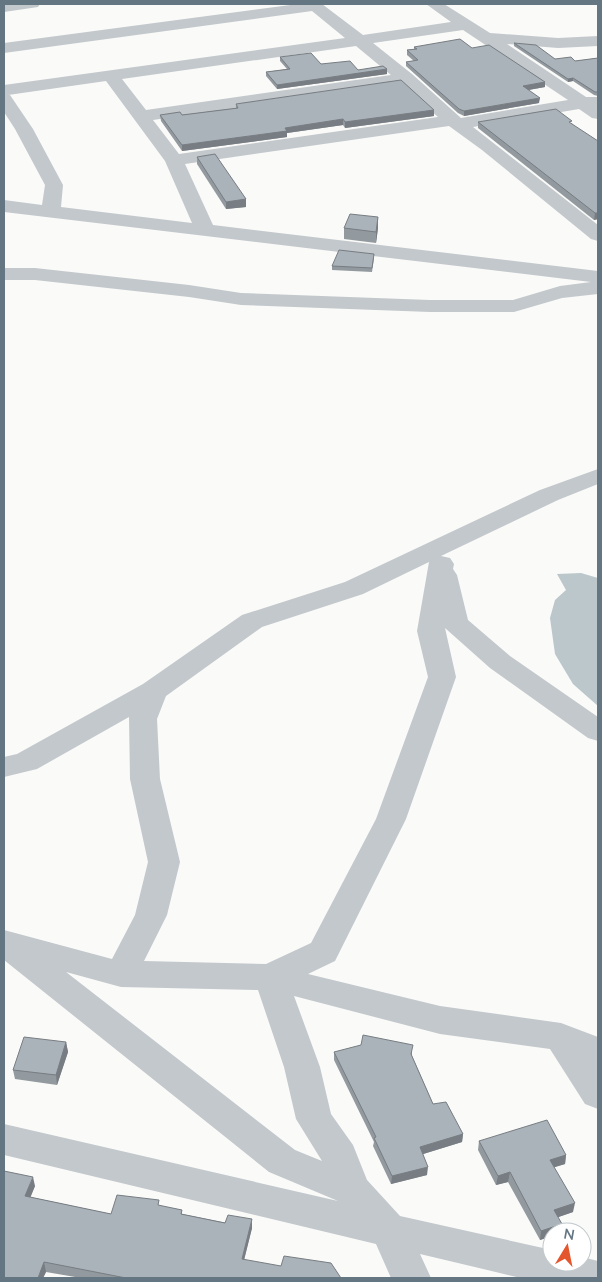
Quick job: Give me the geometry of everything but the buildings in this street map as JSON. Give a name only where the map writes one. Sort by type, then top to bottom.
[{"type":"street","points":[[4,7],[32,4]]},
{"type":"street","points":[[434,4],[591,102],[598,114]]},
{"type":"street","points":[[4,48],[314,5],[361,41],[456,122],[598,235]]},
{"type":"street","points":[[4,90],[465,25]]},
{"type":"street","points":[[488,38],[558,43],[598,42]]},
{"type":"street","points":[[111,76],[174,160],[205,230]]},
{"type":"street","points":[[141,116],[406,78]]},
{"type":"street","points":[[4,99],[24,129],[54,185],[51,212]]},
{"type":"street","points":[[174,160],[591,102]]},
{"type":"street","points":[[6,209],[51,212],[598,277]]},
{"type":"street","points":[[4,274],[35,274],[190,291],[241,300],[430,306],[514,306],[560,292],[598,288]]},
{"type":"street","points":[[4,767],[26,762],[153,691],[252,622],[354,588],[439,556],[549,495],[598,476]]},
{"type":"street","points":[[439,556],[456,623],[500,662],[598,732]]},
{"type":"street","points":[[270,978],[323,952],[390,819],[442,677],[431,631],[439,556]]},
{"type":"street","points":[[121,974],[151,915],[164,862],[144,779],[143,719],[153,691]]},
{"type":"street","points":[[5,944],[282,1161],[351,1189]]},
{"type":"street","points":[[5,944],[121,974],[270,978],[440,1020],[562,1037],[598,1052]]},
{"type":"street","points":[[270,978],[302,1067],[314,1118],[340,1156],[351,1189],[390,1231],[411,1278]]},
{"type":"street","points":[[562,1037],[598,1094]]},
{"type":"street","points":[[4,1140],[595,1278]]},
{"type":"shaded area","points":[[581,573],[598,578],[598,706],[573,684],[555,654],[550,618],[555,600],[566,590],[557,574]]}]
